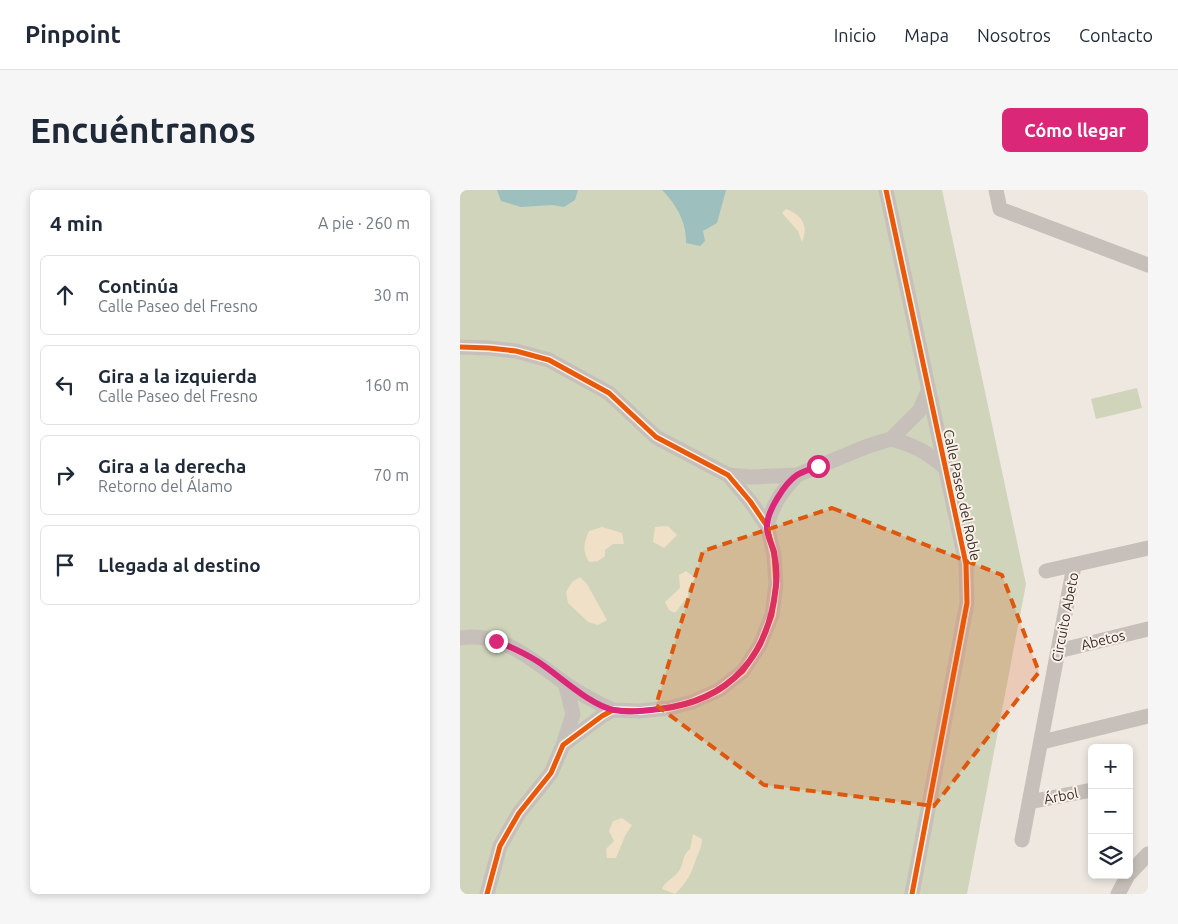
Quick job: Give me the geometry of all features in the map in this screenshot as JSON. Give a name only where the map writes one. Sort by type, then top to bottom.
[{"type":"street","name":"Calle Paseo del Roble","points":[[886,190],[966,564],[967,603],[912,894]]},
{"type":"street","points":[[996,190],[1000,209],[1148,265]]},
{"type":"street","points":[[460,347],[516,351],[549,360],[609,392],[656,437],[728,475],[750,501],[766,526],[774,555],[776,584],[772,615],[760,645],[744,671],[719,690],[692,702],[669,708],[640,711],[613,710],[586,697],[539,662],[519,650],[496,641],[469,636],[460,638]]},
{"type":"street","points":[[728,475],[751,477],[797,475],[868,446],[892,439],[920,410],[928,392]]},
{"type":"street","points":[[892,439],[910,444],[928,453],[944,467]]},
{"type":"street","points":[[766,526],[772,508],[782,492],[797,475]]},
{"type":"street","name":"Circuito Abeto","points":[[1022,840],[1074,566],[1148,548]]},
{"type":"street","points":[[1046,571],[1074,566]]},
{"type":"street","name":"Abetos","points":[[1058,651],[1148,629]]},
{"type":"street","points":[[487,894],[500,846],[519,813],[551,773],[563,745],[573,714],[565,683]]},
{"type":"street","points":[[563,745],[613,710]]},
{"type":"street","points":[[1042,742],[1148,716]]},
{"type":"street","name":"Árbol","points":[[1029,802],[1088,791]]},
{"type":"street","points":[[1133,870],[1148,854]]},
{"type":"street","points":[[1119,892],[1126,879]]},
{"type":"highlighted area","points":[[832,508],[1002,575],[1039,672],[934,806],[764,785],[656,705],[703,551]]},
{"type":"green space","points":[[460,190],[942,190],[1026,584],[967,894],[460,894]]},
{"type":"green space","points":[[1137,388],[1142,408],[1096,419],[1091,399]]},
{"type":"sand","points":[[786,209],[792,211],[803,221],[805,231],[802,242],[798,231],[782,213]]},
{"type":"sand","points":[[668,526],[677,535],[664,548],[653,542],[655,527]]},
{"type":"sand","points":[[602,527],[622,533],[624,544],[613,544],[605,550],[605,556],[598,561],[589,562],[585,550],[587,535],[589,531]]},
{"type":"sand","points":[[686,571],[695,578],[688,589],[688,596],[675,613],[669,610],[665,602],[680,588],[679,575]]},
{"type":"sand","points":[[580,577],[587,584],[607,620],[598,625],[588,622],[568,603],[566,592],[572,582]]},
{"type":"sand","points":[[622,818],[632,825],[616,858],[607,858],[606,849],[614,841],[609,831],[613,821]]},
{"type":"sand","points":[[693,834],[702,839],[702,842],[688,878],[675,894],[662,889],[679,871],[685,854],[690,849]]},
{"type":"water","points":[[497,190],[578,190],[575,200],[564,207],[552,205],[521,207],[501,201]]},
{"type":"water","points":[[662,190],[726,190],[717,223],[703,231],[705,241],[700,246],[686,243],[685,228],[680,214]]},
{"type":"cycle path","points":[[886,190],[966,564],[967,603],[912,894]]},
{"type":"cycle path","points":[[460,347],[516,351],[549,360],[609,393],[656,437],[728,475],[750,501],[767,526],[774,555],[776,584],[772,615],[760,645],[743,671],[719,690],[692,702],[669,708],[640,711],[613,710],[563,745],[551,773],[519,813],[500,846],[487,894]]},
{"type":"route","points":[[496,641],[519,650],[539,662],[580,693],[613,710],[640,711],[669,708],[692,702],[719,690],[744,671],[760,645],[772,615],[776,584],[774,555],[766,526],[772,508],[782,492],[797,475],[818,466]]}]
